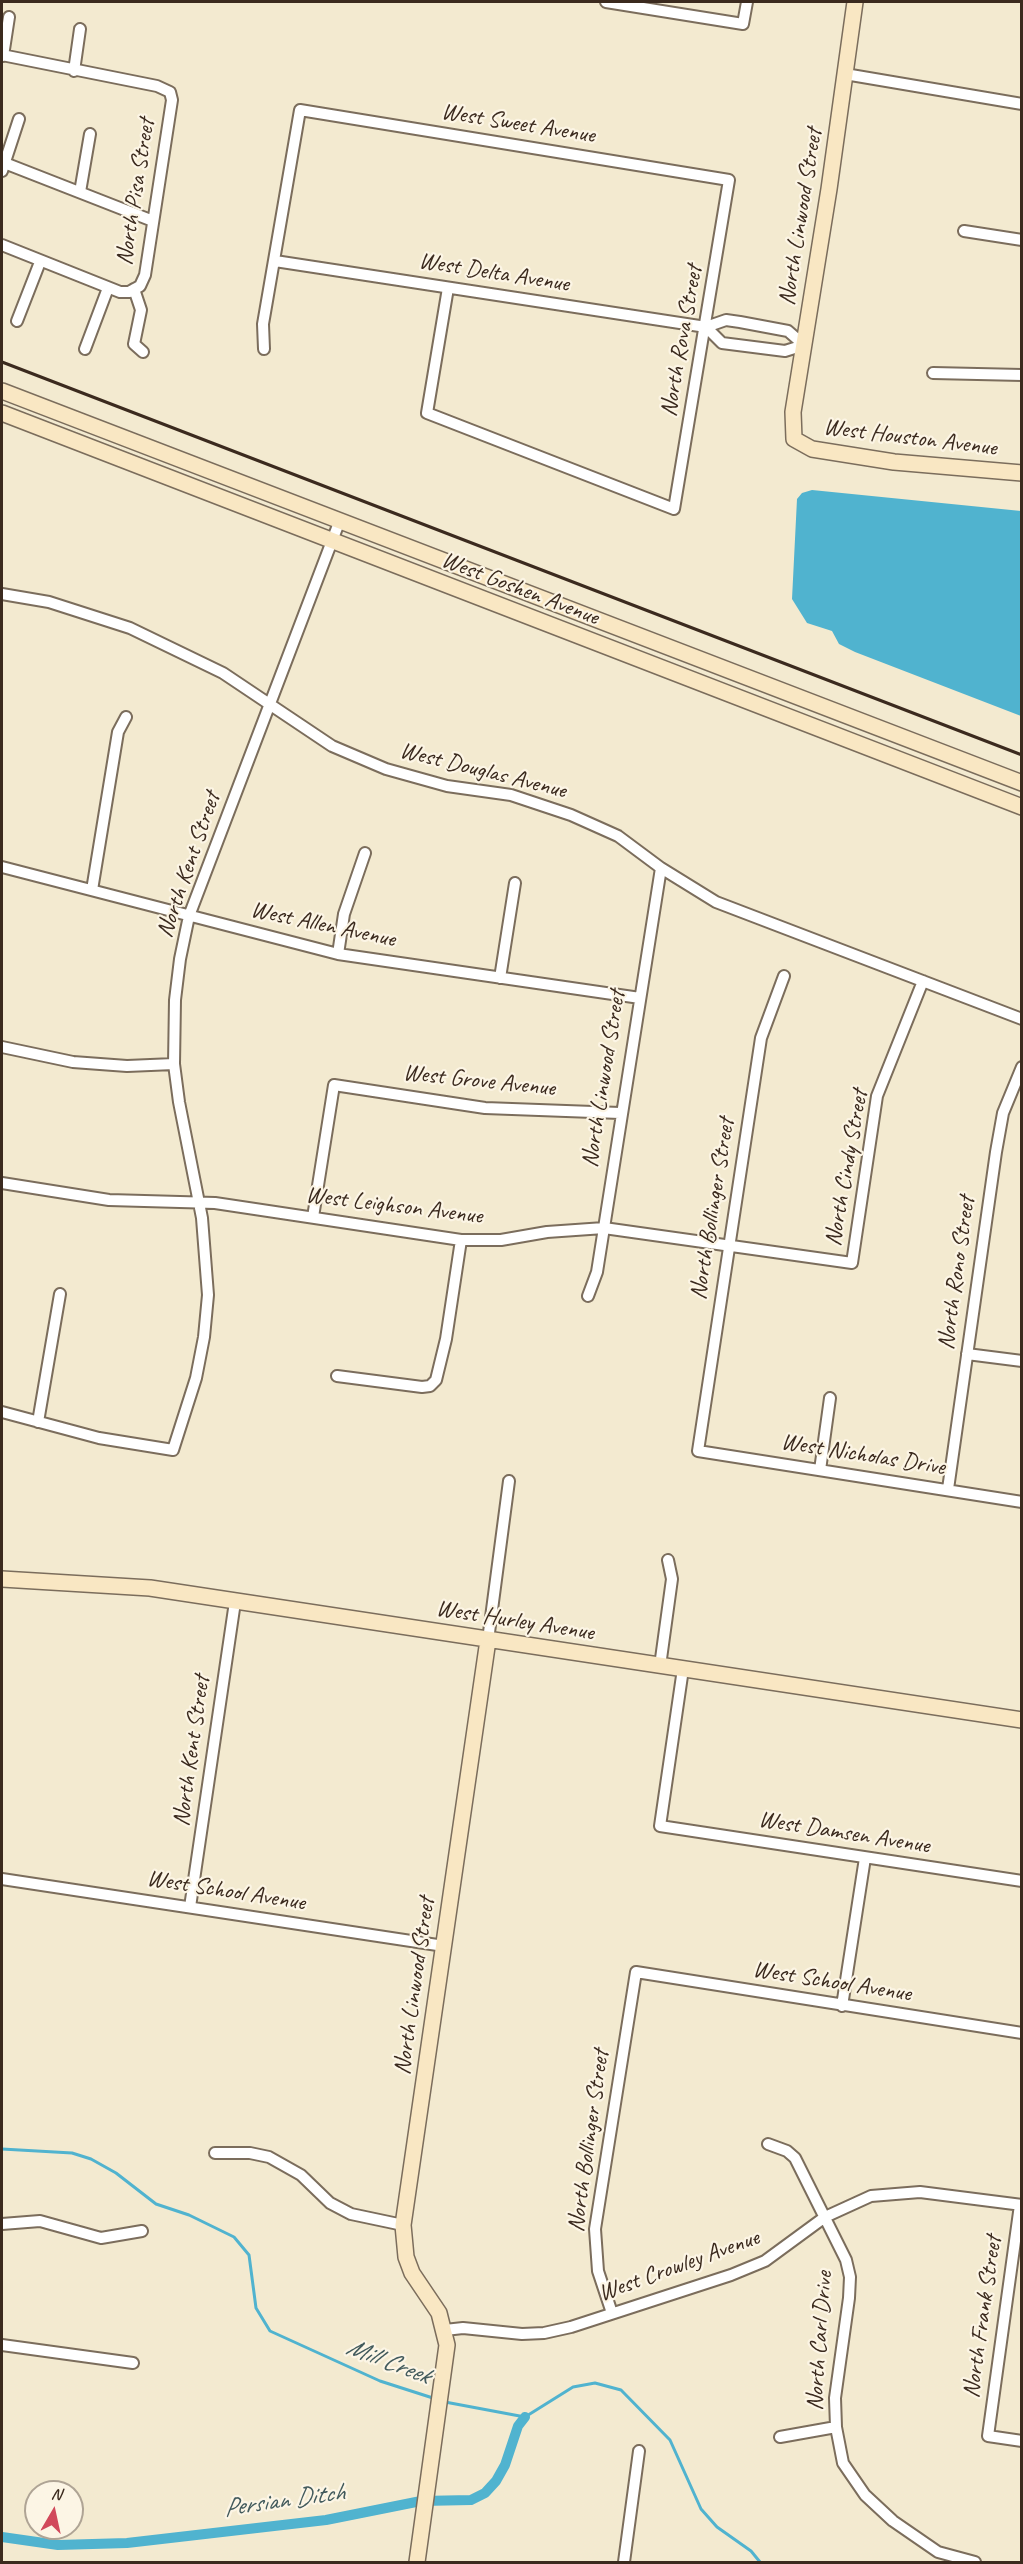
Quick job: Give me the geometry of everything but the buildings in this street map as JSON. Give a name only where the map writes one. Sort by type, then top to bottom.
[{"type":"street","points":[[606,2],[743,24],[747,2]]},
{"type":"street","name":"North Linwood Street","points":[[794,439],[793,412],[855,2]]},
{"type":"street","points":[[9,17],[2,56],[74,71],[80,29]]},
{"type":"street","name":"North Pisa Street","points":[[74,71],[158,86],[170,92],[172,100],[145,275],[140,286],[132,291]]},
{"type":"street","points":[[845,74],[1022,104]]},
{"type":"street","name":"West Sweet Avenue","points":[[275,261],[300,110],[729,180]]},
{"type":"street","points":[[18,119],[3,166],[80,192],[153,221]]},
{"type":"street","points":[[80,192],[90,134]]},
{"type":"street","name":"North Rova Street","points":[[448,288],[427,413],[674,509],[729,180]]},
{"type":"street","points":[[964,231],[1022,240]]},
{"type":"street","points":[[2,245],[108,288],[132,291],[141,310],[134,344],[143,352]]},
{"type":"street","points":[[264,350],[263,324],[275,261]]},
{"type":"street","name":"West Delta Avenue","points":[[275,261],[706,327],[726,320],[788,331],[804,345]]},
{"type":"street","points":[[17,321],[40,262]]},
{"type":"street","points":[[85,349],[108,288]]},
{"type":"street","points":[[752,346],[755,326]]},
{"type":"street","name":"West Delta Avenue","points":[[706,327],[722,342],[785,351],[804,345]]},
{"type":"street","points":[[933,373],[1022,375]]},
{"type":"street","name":"West Goshen Avenue","points":[[2,391],[1015,781]]},
{"type":"street","name":"West Goshen Avenue","points":[[2,413],[1022,807]]},
{"type":"street","name":"West Houston Avenue","points":[[794,439],[812,449],[894,462],[1022,474]]},
{"type":"street","name":"North Kent Street","points":[[38,1422],[99,1438],[173,1450],[196,1378],[204,1337],[208,1295],[199,1202],[174,1064],[175,1000],[189,916],[340,520]]},
{"type":"street","name":"West Douglas Avenue","points":[[2,594],[49,602],[130,628],[223,673],[332,746],[386,769],[447,786],[511,795],[571,815],[618,836],[661,868],[716,902],[1022,1019]]},
{"type":"street","points":[[92,890],[118,732],[126,717]]},
{"type":"street","points":[[883,754],[897,749],[917,752],[972,775],[997,782],[1015,781]]},
{"type":"street","points":[[338,954],[344,914],[365,853]]},
{"type":"street","name":"West Allen Avenue","points":[[2,867],[338,954],[640,998]]},
{"type":"street","name":"North Linwood Street","points":[[588,1296],[597,1272],[620,1113],[661,868]]},
{"type":"street","points":[[500,978],[515,883]]},
{"type":"street","name":"North Bollinger Street","points":[[698,1451],[761,1038],[784,976]]},
{"type":"street","name":"North Cindy Street","points":[[852,1263],[877,1096],[923,981]]},
{"type":"street","points":[[2,1047],[73,1062],[127,1066],[174,1064]]},
{"type":"street","name":"North Rono Street","points":[[948,1489],[1003,1113],[1022,1067]]},
{"type":"street","name":"West Grove Avenue","points":[[313,1217],[334,1085],[485,1108],[620,1113]]},
{"type":"street","name":"West Leighson Avenue","points":[[2,1183],[109,1200],[199,1202],[461,1240],[501,1240],[558,1230],[604,1228],[852,1263]]},
{"type":"street","points":[[337,1376],[422,1387],[430,1386],[436,1380],[446,1339],[461,1240]]},
{"type":"street","points":[[2,1412],[38,1422],[60,1294]]},
{"type":"street","points":[[967,1354],[1022,1362]]},
{"type":"street","points":[[820,1470],[830,1398]]},
{"type":"street","name":"West Nicholas Drive","points":[[698,1451],[1022,1502]]},
{"type":"street","points":[[488,1640],[509,1481]]},
{"type":"street","points":[[660,1666],[672,1579],[668,1560]]},
{"type":"street","name":"West Hurley Avenue","points":[[2,1580],[105,1584],[1022,1720]]},
{"type":"street","name":"North Kent Street","points":[[190,1907],[235,1602]]},
{"type":"street","name":"North Linwood Street","points":[[444,2330],[439,2313],[412,2273],[406,2257],[403,2225],[488,1640]]},
{"type":"street","name":"West Damsen Avenue","points":[[683,1669],[660,1826],[1022,1881]]},
{"type":"street","points":[[842,2006],[865,1858]]},
{"type":"street","name":"West School Avenue","points":[[2,1879],[444,1946]]},
{"type":"street","name":"North Bollinger Street","points":[[612,2313],[598,2271],[596,2229],[636,1972]]},
{"type":"street","name":"West School Avenue","points":[[636,1972],[1022,2033]]},
{"type":"street","name":"North Carl Drive","points":[[768,2144],[787,2151],[795,2158],[846,2260],[850,2277],[836,2398],[836,2427],[843,2463],[865,2495],[893,2521],[938,2552],[975,2562]]},
{"type":"street","points":[[215,2153],[250,2153],[269,2157],[294,2170],[330,2203],[351,2214],[403,2225]]},
{"type":"street","name":"West Crowley Avenue","points":[[444,2330],[463,2328],[522,2334],[544,2333],[612,2313],[731,2275],[765,2260],[825,2217],[871,2196],[895,2192],[950,2194],[1021,2205]]},
{"type":"street","name":"North Frank Street","points":[[1021,2205],[988,2436],[1022,2441]]},
{"type":"street","points":[[2,2224],[40,2221],[101,2238],[142,2231]]},
{"type":"street","points":[[417,2562],[447,2345],[444,2330]]},
{"type":"street","points":[[2,2345],[133,2362]]},
{"type":"street","name":"North Carl Drive","points":[[780,2437],[836,2427]]},
{"type":"street","points":[[624,2562],[639,2451]]},
{"type":"water","points":[[812,490],[1021,511],[1021,716],[855,652],[839,644],[832,631],[807,623],[792,599],[797,499],[802,493]]},
{"type":"waterway","name":"Mill Creek","points":[[2,2149],[72,2153],[91,2159],[116,2173],[156,2204],[189,2215],[234,2237],[249,2255],[256,2308],[270,2331],[380,2381],[436,2399]]},
{"type":"waterway","name":"Mill Creek","points":[[445,2402],[525,2417],[573,2387],[595,2383],[621,2390],[670,2440],[701,2509],[717,2527],[751,2551],[760,2562]]},
{"type":"waterway","name":"Persian Ditch","points":[[2,2537],[58,2545],[127,2543],[326,2520],[421,2501],[471,2500],[485,2493],[496,2481],[505,2465],[518,2426],[525,2417]]},
{"type":"railway","points":[[2,362],[1022,755]]}]
